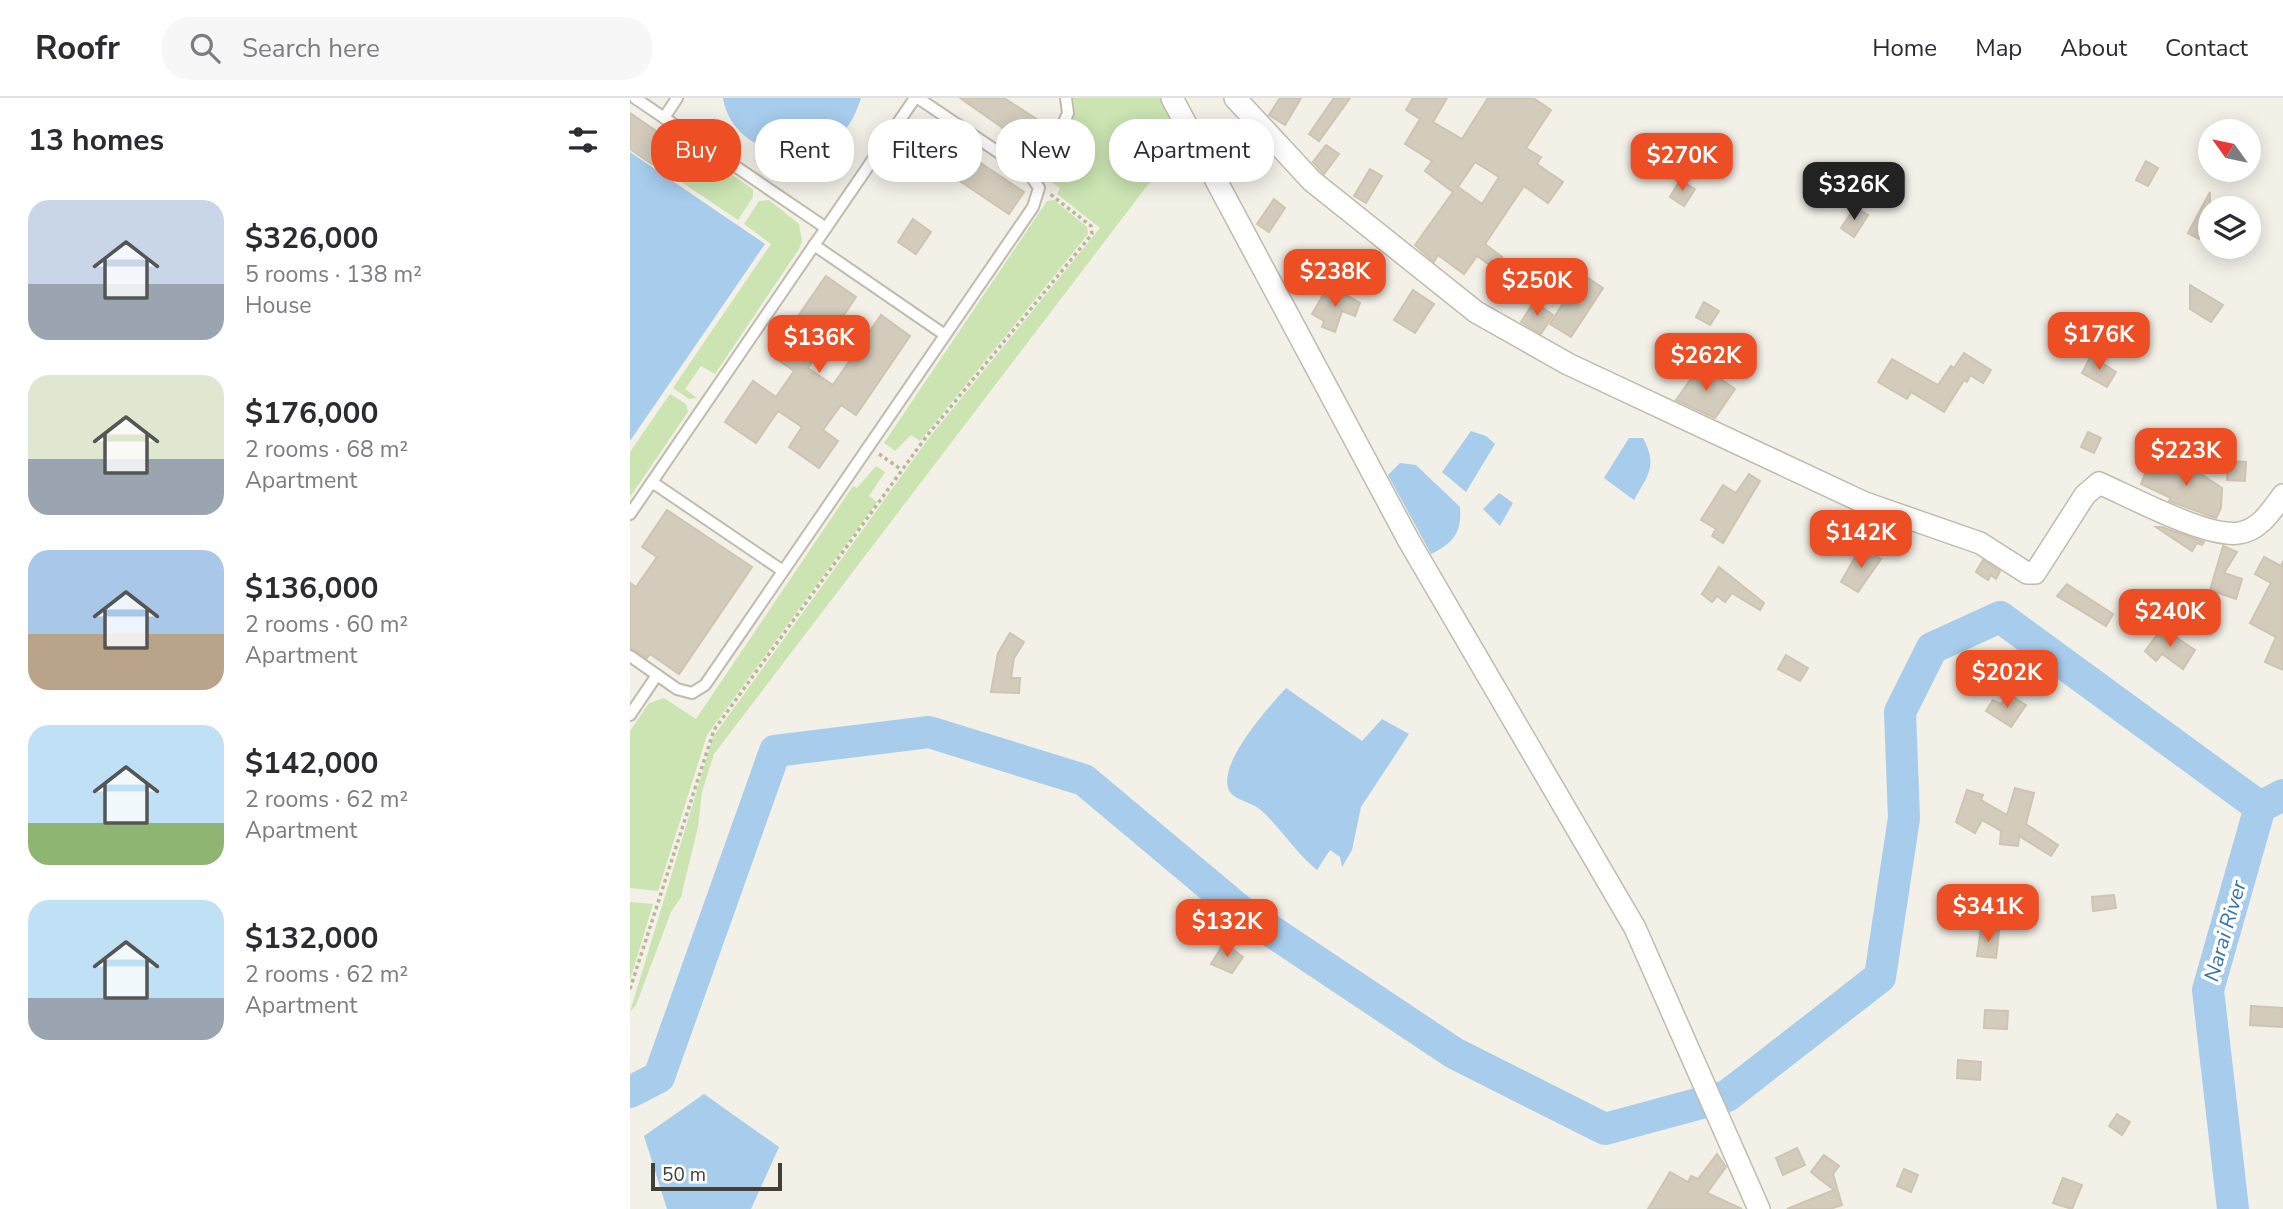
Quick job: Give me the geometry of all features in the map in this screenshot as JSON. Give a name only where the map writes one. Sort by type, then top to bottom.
[{"type":"street","points":[[1172,98],[1409,541],[1635,928],[1759,1209]]},
{"type":"street","points":[[1235,98],[1312,181],[1476,312],[1568,364],[1866,503],[1980,543],[2027,573],[2035,573],[2085,495],[2099,483],[2204,528],[2239,533],[2263,523],[2283,495]]},
{"type":"lane","points":[[635,98],[826,228]]},
{"type":"lane","points":[[664,118],[677,98]]},
{"type":"lane","points":[[630,514],[916,98],[996,151]]},
{"type":"lane","points":[[1065,119],[1069,105],[1066,98]]},
{"type":"lane","points":[[630,656],[677,689],[692,693],[705,685],[1033,207],[1039,188],[1035,182]]},
{"type":"lane","points":[[814,246],[945,335]]},
{"type":"lane","points":[[652,482],[783,571]]},
{"type":"lane","points":[[630,715],[657,675]]},
{"type":"path","points":[[630,989],[710,738],[902,470],[1092,234],[1091,226],[1056,197],[1039,188]]},
{"type":"path","points":[[868,447],[902,470]]},
{"type":"green space","points":[[1073,98],[1162,98],[1175,119],[1109,119],[1109,182],[1150,182],[714,754],[702,792],[698,827],[681,897],[671,912],[636,1005],[630,1012],[713,737],[929,438],[1100,228],[1057,194],[1060,188],[1051,182],[1095,182],[1095,119],[1073,119],[1075,107]]},
{"type":"green space","points":[[741,181],[753,189],[753,197],[738,220],[681,182]]},
{"type":"green space","points":[[769,200],[799,224],[802,241],[799,249],[715,374],[701,366],[685,389],[697,398],[689,399],[673,388],[771,244],[744,224],[759,201]]},
{"type":"green space","points":[[1054,200],[1087,227],[1088,234],[920,441],[911,435],[895,451],[884,443],[1047,201]]},
{"type":"green space","points":[[670,394],[686,404],[688,412],[630,497],[630,452]]},
{"type":"green space","points":[[876,466],[885,472],[869,496],[877,502],[707,735],[658,891],[630,888],[630,731],[649,703],[664,698],[696,719],[853,486],[857,488]]},
{"type":"green space","points":[[630,902],[653,904],[630,980]]},
{"type":"water","points":[[723,98],[861,98],[852,119],[755,119],[755,142],[741,132],[741,119],[731,119]]},
{"type":"water","points":[[630,152],[651,166],[651,182],[674,182],[765,244],[630,441]]},
{"type":"water","points":[[1471,431],[1486,436],[1495,444],[1466,492],[1442,472]]},
{"type":"water","points":[[1629,438],[1643,438],[1650,456],[1649,470],[1634,500],[1604,478]]},
{"type":"water","points":[[1400,463],[1416,465],[1460,507],[1458,530],[1445,546],[1431,554],[1388,475]]},
{"type":"water","points":[[1499,493],[1513,503],[1500,526],[1483,509]]},
{"type":"water","points":[[1286,688],[1362,741],[1382,719],[1409,734],[1361,807],[1352,850],[1342,867],[1340,857],[1330,850],[1317,870],[1262,811],[1230,792],[1227,781],[1236,753]]},
{"type":"water","points":[[704,1094],[779,1147],[751,1209],[667,1209],[644,1136]]},
{"type":"building","points":[[960,98],[1004,98],[1036,119],[996,119],[996,123]]},
{"type":"building","points":[[1280,98],[1301,98],[1285,125],[1269,115]]},
{"type":"building","points":[[1334,98],[1350,98],[1319,141],[1309,134]]},
{"type":"building","points":[[1413,98],[1447,98],[1433,122],[1462,139],[1488,98],[1533,98],[1551,110],[1526,148],[1541,157],[1537,164],[1563,182],[1548,203],[1524,186],[1485,244],[1502,257],[1494,268],[1477,256],[1464,274],[1438,255],[1434,262],[1415,245],[1453,192],[1425,171],[1432,161],[1405,144],[1420,119],[1406,110]],"holes":[[[1475,162],[1499,177],[1482,204],[1458,187]]]},
{"type":"building","points":[[630,113],[651,127],[651,163],[630,149]]},
{"type":"building","points":[[1326,145],[1339,154],[1324,174],[1313,162]]},
{"type":"building","points":[[2146,161],[2158,168],[2148,186],[2136,180]]},
{"type":"building","points":[[982,164],[996,173],[996,182],[1009,182],[1024,192],[1009,214],[961,182],[982,182]]},
{"type":"building","points":[[1370,169],[1382,176],[1366,203],[1354,196]]},
{"type":"building","points":[[1680,180],[1695,189],[1684,206],[1670,197]]},
{"type":"building","points":[[1274,199],[1285,208],[1269,232],[1257,224]]},
{"type":"building","points":[[1855,207],[1868,215],[1854,237],[1841,228]]},
{"type":"building","points":[[2198,214],[2198,238],[2188,233]]},
{"type":"building","points":[[913,219],[931,232],[916,254],[898,242]]},
{"type":"building","points":[[1339,263],[1380,263],[1379,276],[1339,275]]},
{"type":"building","points":[[1582,274],[1603,288],[1571,337],[1550,324]]},
{"type":"building","points":[[826,276],[856,297],[808,368],[833,385],[881,315],[910,336],[856,415],[841,405],[823,430],[838,441],[819,468],[789,447],[802,427],[778,411],[756,443],[725,422],[753,381],[776,397],[794,371],[771,355]]},
{"type":"building","points":[[2190,285],[2223,305],[2211,322],[2190,309]]},
{"type":"building","points":[[1413,290],[1434,304],[1415,333],[1394,320]]},
{"type":"building","points":[[1325,292],[1336,299],[1341,292],[1360,303],[1355,316],[1342,311],[1335,332],[1322,327],[1324,321],[1312,314]]},
{"type":"building","points":[[1534,302],[1553,315],[1541,334],[1521,322]]},
{"type":"building","points":[[1704,302],[1719,311],[1710,325],[1696,317]]},
{"type":"building","points":[[1964,353],[1991,370],[1983,383],[1970,375],[1967,382],[1964,380],[1944,412],[1911,392],[1907,399],[1878,382],[1892,359],[1938,385]]},
{"type":"building","points":[[2091,356],[2116,372],[2107,387],[2082,373]]},
{"type":"building","points":[[1701,365],[1735,389],[1715,418],[1676,400]]},
{"type":"building","points":[[2088,432],[2101,438],[2094,453],[2081,447]]},
{"type":"building","points":[[2178,459],[2222,488],[2221,508],[2216,518],[2169,501],[2171,498],[2141,484],[2148,466],[2168,474]]},
{"type":"building","points":[[2228,461],[2246,462],[2245,481],[2227,480]]},
{"type":"building","points":[[1749,474],[1760,481],[1723,543],[1712,536],[1716,529],[1701,520],[1723,485],[1736,493]]},
{"type":"building","points":[[667,510],[752,567],[679,674],[650,654],[647,658],[630,648],[630,583],[636,587],[657,557],[642,547]]},
{"type":"building","points":[[2156,527],[2204,542],[2202,545],[2197,543],[2192,551]]},
{"type":"building","points":[[2223,546],[2237,552],[2224,573],[2242,579],[2236,599],[2210,590]]},
{"type":"building","points":[[1861,547],[1881,559],[1858,592],[1841,582]]},
{"type":"building","points":[[2264,557],[2281,566],[2283,561],[2283,670],[2265,662],[2276,637],[2250,623],[2271,583],[2255,574]]},
{"type":"building","points":[[1983,560],[2000,571],[1996,579],[1991,575],[1988,580],[1976,572]]},
{"type":"building","points":[[1719,567],[1764,603],[1760,610],[1732,593],[1725,602],[1717,596],[1712,602],[1702,594]]},
{"type":"building","points":[[2067,584],[2113,614],[2106,626],[2057,596]]},
{"type":"building","points":[[2162,628],[2195,650],[2183,669],[2162,654],[2156,661],[2145,651]]},
{"type":"building","points":[[1010,633],[1024,642],[1014,658],[1011,678],[1020,678],[1019,693],[991,692],[998,653]]},
{"type":"building","points":[[1786,655],[1808,668],[1800,681],[1778,669]]},
{"type":"building","points":[[2008,694],[2026,705],[2011,727],[1986,711],[1993,700],[2001,704]]},
{"type":"building","points":[[2015,788],[2034,793],[2026,824],[2058,845],[2051,856],[2019,836],[2018,846],[2000,844],[2001,831],[1982,820],[1975,833],[1956,822],[1967,790],[1983,795],[1981,800],[2007,815]]},
{"type":"building","points":[[2114,895],[2116,908],[2093,911],[2092,897]]},
{"type":"building","points":[[1981,929],[1999,931],[1996,958],[1977,956]]},
{"type":"building","points":[[1224,943],[1243,957],[1232,973],[1211,964]]},
{"type":"building","points":[[2251,1006],[2283,1008],[2283,1027],[2250,1025]]},
{"type":"building","points":[[1985,1010],[2008,1011],[2007,1029],[1984,1028]]},
{"type":"building","points":[[1958,1060],[1981,1062],[1980,1080],[1957,1078]]},
{"type":"building","points":[[2117,1114],[2130,1122],[2122,1135],[2109,1126]]},
{"type":"building","points":[[1797,1148],[1805,1165],[1783,1175],[1776,1158]]},
{"type":"building","points":[[1717,1154],[1726,1167],[1707,1193],[1742,1209],[1648,1209],[1670,1172],[1688,1182],[1691,1176],[1698,1179]]},
{"type":"building","points":[[1824,1155],[1839,1166],[1833,1174],[1842,1205],[1830,1209],[1787,1209],[1834,1190],[1811,1172]]},
{"type":"building","points":[[1904,1169],[1918,1175],[1911,1192],[1897,1186]]},
{"type":"building","points":[[2063,1178],[2082,1185],[2072,1209],[2053,1203]]},
{"type":"waterway","points":[[630,1092],[659,1077],[775,751],[929,732],[1084,780],[1238,909],[1454,1053],[1605,1129],[1727,1096],[1880,977],[1904,818],[1900,712],[1932,648],[2000,617],[2260,807]]},
{"type":"waterway","name":"Narai River","points":[[2233,1209],[2208,990],[2260,807],[2283,795]]}]
